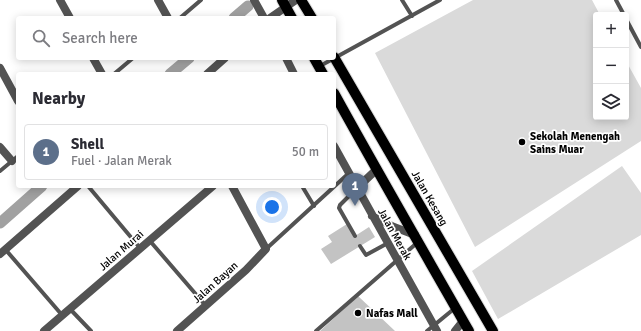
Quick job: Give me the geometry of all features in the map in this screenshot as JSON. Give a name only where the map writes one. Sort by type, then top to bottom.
[{"type":"main road","points":[[301,0],[311,16]]},
{"type":"main road","points":[[284,4],[291,16]]},
{"type":"main road","name":"Jalan Kesang","points":[[335,60],[493,331]]},
{"type":"main road","points":[[336,97],[376,170],[417,238],[469,331]]},
{"type":"street","points":[[60,0],[69,16]]},
{"type":"street","points":[[158,0],[167,16]]},
{"type":"street","points":[[254,0],[263,16]]},
{"type":"street","points":[[272,16],[284,4],[296,0]]},
{"type":"street","points":[[94,60],[101,72]]},
{"type":"street","points":[[210,72],[223,60]]},
{"type":"street","points":[[287,60],[293,72]]},
{"type":"street","points":[[0,68],[16,97]]},
{"type":"street","points":[[0,147],[15,158]]},
{"type":"street","name":"Jalan Merak","points":[[336,150],[435,328]]},
{"type":"street","points":[[357,188],[376,170]]},
{"type":"street","points":[[66,188],[70,193]]},
{"type":"street","points":[[3,251],[76,188]]},
{"type":"street","name":"Jalan Murai","points":[[44,331],[210,188]]},
{"type":"street","points":[[233,188],[266,249]]},
{"type":"street","points":[[372,216],[417,238]]},
{"type":"street","name":"Jalan Bayan","points":[[177,331],[257,260],[266,249]]},
{"type":"street","points":[[454,331],[463,321]]},
{"type":"lane","points":[[182,16],[202,0]]},
{"type":"lane","points":[[402,0],[412,16]]},
{"type":"lane","points":[[336,57],[440,0]]},
{"type":"lane","points":[[616,0],[622,12]]},
{"type":"lane","points":[[629,25],[641,47]]},
{"type":"lane","points":[[116,72],[131,60]]},
{"type":"lane","points":[[319,66],[330,60]]},
{"type":"lane","points":[[0,171],[15,158]]},
{"type":"lane","points":[[336,185],[349,173]]},
{"type":"lane","points":[[90,188],[140,248]]},
{"type":"lane","points":[[303,188],[314,206]]},
{"type":"lane","points":[[266,249],[333,188]]},
{"type":"lane","points":[[355,236],[339,208],[340,205],[357,188]]},
{"type":"lane","points":[[316,331],[396,260],[417,238]]},
{"type":"lane","points":[[149,240],[206,306]]},
{"type":"lane","points":[[360,246],[366,255],[388,243]]},
{"type":"lane","points":[[3,251],[62,315]]},
{"type":"lane","points":[[70,308],[91,331]]},
{"type":"lane","points":[[427,331],[435,328],[456,308]]},
{"type":"shaded area","name":"Sekolah Menengah Sains Muar","points":[[473,0],[592,0],[598,12],[593,12],[593,120],[629,120],[629,66],[641,88],[641,141],[475,247],[375,53]]},
{"type":"shaded area","points":[[622,166],[641,193],[641,235],[498,319],[472,271]]},
{"type":"building","points":[[347,224],[355,236],[369,227],[375,237],[331,264],[321,249],[332,242],[328,236]]},
{"type":"building","name":"Nafas Mall","points":[[358,296],[395,331],[320,331]]},
{"type":"waterway","points":[[236,16],[248,6]]},
{"type":"waterway","points":[[172,72],[187,60]]},
{"type":"waterway","points":[[0,223],[40,188]]},
{"type":"place","name":"Sekolah Menengah Sains Muar","points":[[522,142]]},
{"type":"place","name":"Shell","points":[[355,206]]},
{"type":"place","name":"Nafas Mall","points":[[358,313]]}]
